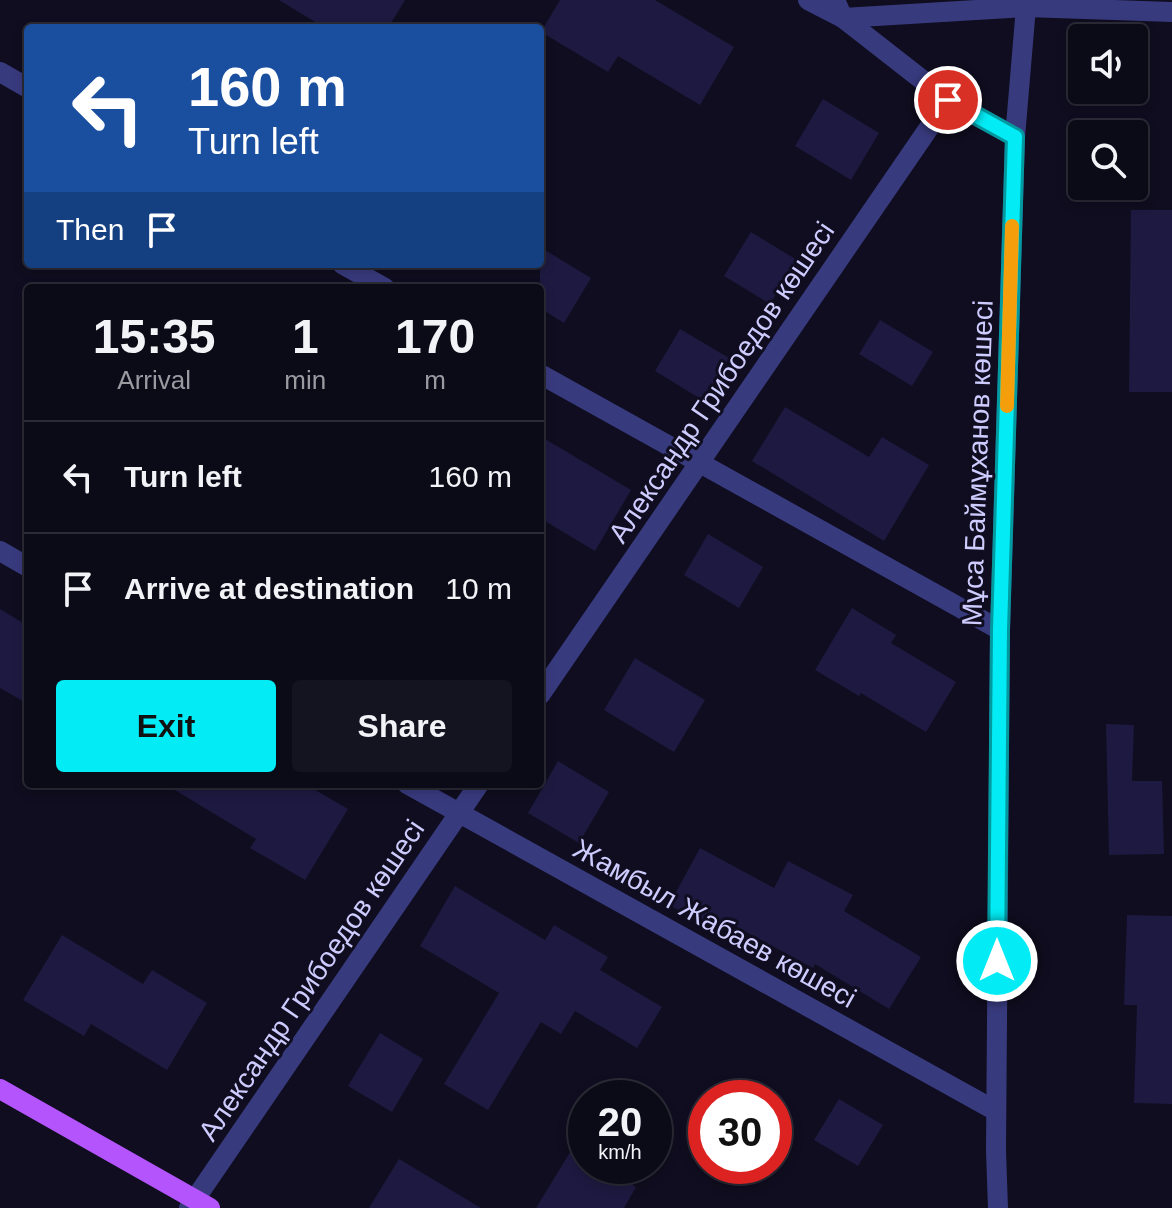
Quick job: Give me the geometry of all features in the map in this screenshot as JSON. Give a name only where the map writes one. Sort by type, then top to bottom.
[{"type":"main road","points":[[0,1089],[198,1205]]},
{"type":"street","points":[[808,0],[839,9],[1026,7],[1172,12]]},
{"type":"street","name":"Мұса Баймұханов көшесі","points":[[998,1208],[1000,630],[1015,137],[1026,7]]},
{"type":"street","points":[[839,9],[948,100],[1015,137]]},
{"type":"street","points":[[0,72],[24,86]]},
{"type":"street","name":"Александр Грибоедов көшесі","points":[[544,689],[948,100]]},
{"type":"street","points":[[349,268],[378,284]]},
{"type":"street","points":[[544,376],[1000,630]]},
{"type":"street","points":[[0,551],[24,565]]},
{"type":"street","name":"Жамбыл Жабаев көшесі","points":[[414,788],[996,1111]]},
{"type":"street","name":"Александр Грибоедов көшесі","points":[[198,1205],[476,788]]},
{"type":"street","points":[[983,1208],[996,1151]]},
{"type":"building","points":[[279,0],[405,0],[390,24],[318,24]]},
{"type":"building","points":[[560,0],[655,0],[734,47],[700,105],[618,56],[608,72],[544,34],[544,27]]},
{"type":"building","points":[[823,99],[879,133],[851,180],[795,146]]},
{"type":"building","points":[[1131,210],[1172,210],[1172,392],[1129,392]]},
{"type":"building","points":[[751,232],[797,260],[770,304],[724,276]]},
{"type":"building","points":[[544,249],[591,278],[564,323],[544,310],[544,284],[540,284]]},
{"type":"building","points":[[880,320],[933,352],[912,386],[859,354]]},
{"type":"building","points":[[680,329],[729,358],[704,401],[655,371]]},
{"type":"building","points":[[785,407],[869,457],[882,437],[929,465],[884,541],[752,461]]},
{"type":"building","points":[[544,438],[631,490],[595,551],[544,520]]},
{"type":"building","points":[[708,534],[763,567],[739,608],[684,575]]},
{"type":"building","points":[[852,608],[896,635],[891,643],[956,682],[926,732],[815,670]]},
{"type":"building","points":[[0,609],[24,624],[24,702],[0,688]]},
{"type":"building","points":[[635,658],[705,700],[674,752],[604,710]]},
{"type":"building","points":[[1106,724],[1134,725],[1132,781],[1162,781],[1164,854],[1109,855]]},
{"type":"building","points":[[558,761],[609,792],[579,843],[528,813]]},
{"type":"building","points":[[172,788],[312,788],[348,809],[305,880],[250,848],[256,839]]},
{"type":"building","points":[[700,848],[774,888],[788,861],[853,895],[844,911],[921,957],[889,1009],[815,964],[813,968],[722,919],[716,930],[669,905]]},
{"type":"building","points":[[455,886],[545,940],[554,925],[608,957],[600,970],[662,1007],[637,1048],[575,1011],[561,1034],[541,1022],[488,1110],[444,1084],[499,993],[420,946]]},
{"type":"building","points":[[1127,915],[1172,916],[1172,1104],[1134,1103],[1137,1005],[1124,1005]]},
{"type":"building","points":[[62,935],[143,984],[152,970],[207,1003],[167,1070],[91,1024],[84,1036],[23,1000]]},
{"type":"building","points":[[380,1033],[423,1059],[392,1112],[348,1086]]},
{"type":"building","points":[[839,1099],[883,1125],[858,1166],[814,1140]]},
{"type":"building","points":[[568,1156],[568,1184],[631,1184],[636,1187],[624,1208],[536,1208]]},
{"type":"building","points":[[399,1159],[481,1208],[369,1208]]},
{"type":"slow traffic","points":[[1007,406],[1012,226]]},
{"type":"route","points":[[948,100],[1015,137],[1000,630],[997,961]]}]
